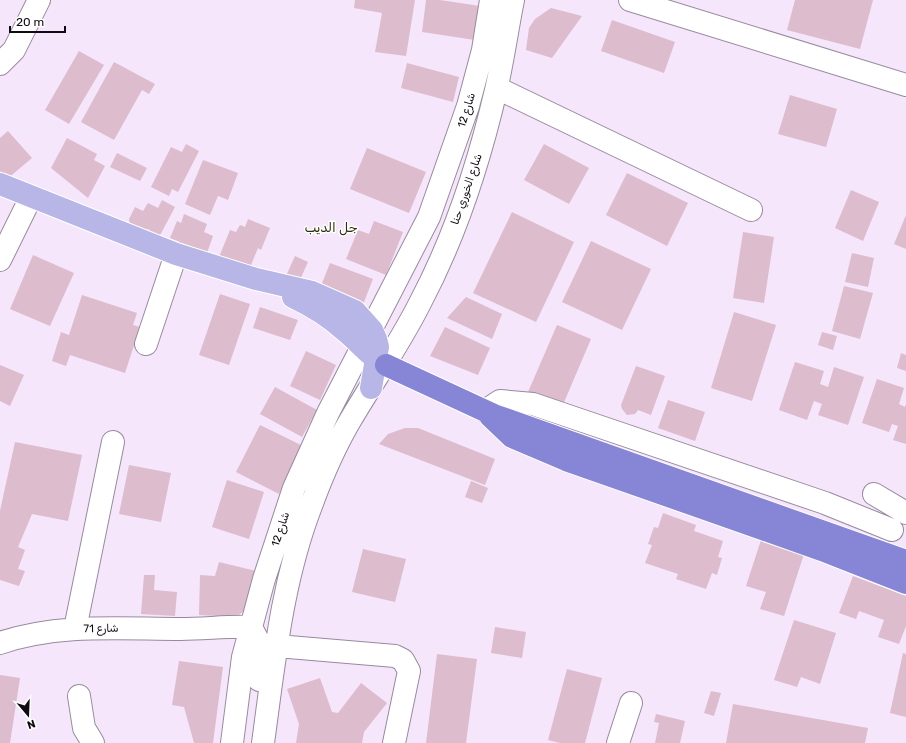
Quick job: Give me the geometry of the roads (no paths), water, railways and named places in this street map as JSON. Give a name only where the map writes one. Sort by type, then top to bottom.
[{"type":"highway","points":[[374,351],[490,413],[906,561]]},
{"type":"highway","points":[[490,413],[512,438],[560,458],[822,550],[906,583]]},
{"type":"main road","points":[[0,184],[176,254],[256,279],[310,305],[329,317],[346,332],[374,351]]},
{"type":"street","points":[[0,64],[14,50],[39,0]]},
{"type":"street","name":"شارع 12","points":[[232,743],[243,657],[264,579],[294,488],[311,449],[374,351],[429,217],[468,106],[483,50],[491,0]]},
{"type":"street","name":"شارع الخوري حنا","points":[[374,351],[421,302],[444,252],[474,171],[497,88],[513,0]]},
{"type":"street","points":[[630,0],[906,85]]},
{"type":"street","points":[[497,88],[751,210]]},
{"type":"street","points":[[0,260],[31,197]]},
{"type":"street","points":[[146,344],[176,254]]},
{"type":"street","name":"شارع 12","points":[[263,743],[277,646],[289,579],[310,507],[328,463],[351,420],[371,388],[374,351]]},
{"type":"street","points":[[490,413],[500,401],[533,404],[825,503],[892,530]]},
{"type":"street","points":[[75,629],[113,442]]},
{"type":"street","points":[[874,494],[906,513]]},
{"type":"street","name":"شارع 71","points":[[0,643],[24,636],[75,629],[205,629],[234,626],[251,627]]},
{"type":"street","points":[[251,627],[259,641],[262,657],[256,715],[258,743]]},
{"type":"street","name":"شارع 71","points":[[205,629],[220,634],[233,644],[243,657]]},
{"type":"street","points":[[277,646],[395,656],[403,660],[409,671],[394,743]]},
{"type":"street","points":[[79,696],[84,728],[93,743]]},
{"type":"street","points":[[618,743],[631,703]]},
{"type":"district","name":"جل الديب","points":[[331,227]]}]
